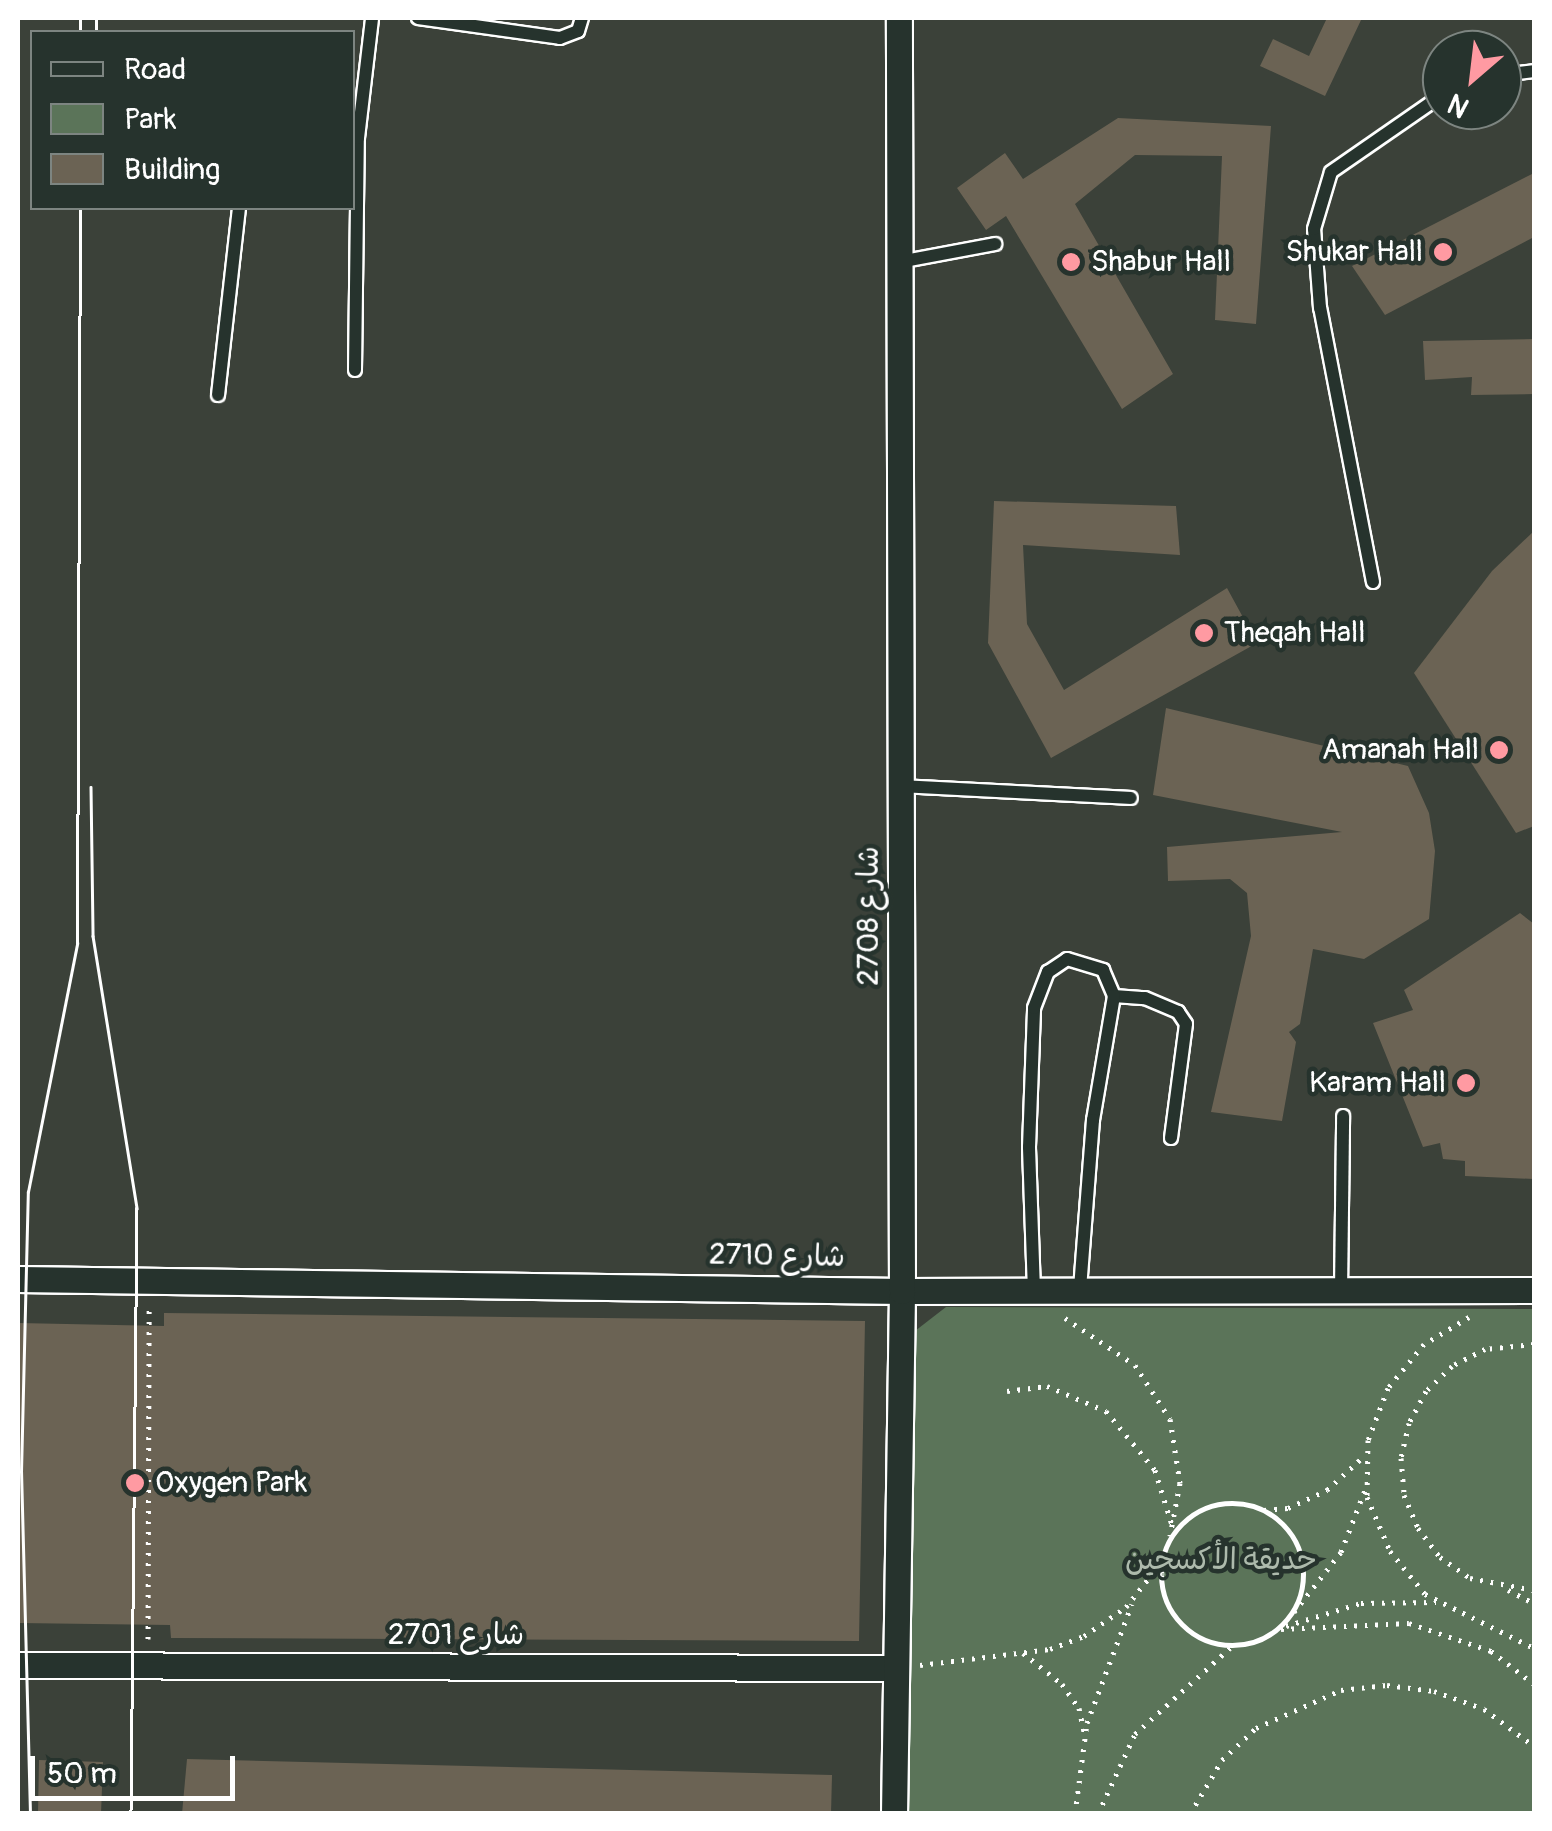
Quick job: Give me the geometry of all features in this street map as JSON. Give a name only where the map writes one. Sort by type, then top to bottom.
[{"type":"street","name":"شارع 2708","points":[[894,1814],[902,1290],[899,18]]},
{"type":"street","name":"شارع 2710","points":[[18,1279],[1027,1291],[1534,1290]]},
{"type":"street","name":"شارع 2701","points":[[18,1665],[895,1668]]},
{"type":"lane","points":[[355,370],[357,106],[372,18]]},
{"type":"lane","points":[[418,18],[560,38],[578,30],[582,18]]},
{"type":"lane","points":[[1373,582],[1320,308],[1314,228],[1321,197],[1339,164],[1422,108]]},
{"type":"lane","points":[[218,395],[239,210]]},
{"type":"lane","points":[[900,262],[995,244]]},
{"type":"lane","points":[[902,786],[1130,798]]},
{"type":"lane","points":[[1027,1291],[1034,1008],[1048,972],[1067,959],[1103,970],[1114,996],[1094,1120],[1080,1290]]},
{"type":"lane","points":[[1114,996],[1145,998],[1178,1012],[1186,1024],[1172,1138]]},
{"type":"lane","points":[[1341,1291],[1342,1116]]},
{"type":"path","points":[[148,1279],[148,1667]]},
{"type":"path","points":[[1027,1291],[1093,1331],[1153,1390],[1170,1419],[1180,1460],[1173,1528],[1162,1561],[1161,1584],[1180,1623],[1198,1637],[1233,1645]]},
{"type":"path","points":[[1278,1629],[1341,1552],[1366,1487],[1367,1453],[1376,1413],[1404,1364],[1448,1328],[1486,1311]]},
{"type":"path","points":[[1534,1344],[1484,1349],[1452,1366],[1409,1423],[1401,1458],[1404,1495],[1418,1528],[1440,1557],[1470,1578],[1534,1604]]},
{"type":"path","points":[[1007,1391],[1047,1386],[1106,1411],[1155,1470],[1173,1528]]},
{"type":"path","points":[[1169,1541],[1201,1510],[1222,1504],[1262,1510],[1288,1508],[1327,1490],[1367,1453]]},
{"type":"path","points":[[1366,1487],[1390,1551],[1436,1602],[1534,1648]]},
{"type":"path","points":[[1262,1510],[1286,1528],[1301,1555],[1301,1596],[1292,1614]]},
{"type":"path","points":[[895,1668],[1022,1652],[1084,1636],[1135,1597],[1162,1561]]},
{"type":"path","points":[[1505,1589],[1534,1590]]},
{"type":"path","points":[[1075,1814],[1085,1735],[1135,1597]]},
{"type":"path","points":[[1098,1814],[1135,1734],[1171,1694],[1233,1645],[1362,1603],[1436,1602]]},
{"type":"path","points":[[1278,1629],[1408,1622],[1490,1651],[1534,1684]]},
{"type":"path","points":[[1022,1652],[1062,1684],[1080,1708],[1085,1735]]},
{"type":"path","points":[[1190,1814],[1222,1760],[1256,1728],[1296,1704],[1340,1690],[1387,1685],[1434,1691],[1484,1709],[1532,1742]]},
{"type":"green space","name":"حديقة الأكسجين","points":[[946,1307],[1534,1309],[1534,1813],[908,1814],[909,1351],[915,1331]]},
{"type":"building","points":[[1327,18],[1362,18],[1325,96],[1260,66],[1273,39],[1309,56]]},
{"type":"building","name":"Shabur Hall","points":[[1118,118],[1271,126],[1256,324],[1215,320],[1222,156],[1135,155],[1075,204],[1173,374],[1122,409],[1006,216],[986,230],[957,188],[1005,153],[1023,179]]},
{"type":"building","name":"Shukar Hall","points":[[1534,173],[1534,237],[1385,315],[1352,266]]},
{"type":"building","name":"Shukar Hall","points":[[1534,339],[1534,394],[1471,395],[1472,377],[1425,380],[1423,341]]},
{"type":"building","name":"Theqah Hall","points":[[994,501],[1176,506],[1180,555],[1023,545],[1027,624],[1064,690],[1227,588],[1257,643],[1051,758],[988,643]]},
{"type":"building","name":"Amanah Hall","points":[[1534,531],[1534,826],[1516,833],[1414,673],[1492,571]]},
{"type":"building","points":[[1166,708],[1408,766],[1429,813],[1435,851],[1429,919],[1364,959],[1313,949],[1300,1024],[1289,1032],[1296,1042],[1282,1121],[1211,1112],[1251,936],[1247,893],[1230,879],[1168,881],[1167,847],[1342,832],[1153,795]]},
{"type":"building","name":"Karam Hall","points":[[1520,913],[1534,924],[1534,1179],[1465,1176],[1465,1161],[1443,1159],[1440,1143],[1423,1147],[1373,1023],[1413,1010],[1404,990]]},
{"type":"building","points":[[164,1313],[865,1321],[859,1641],[171,1638],[170,1625],[18,1623],[18,1323],[164,1326]]},
{"type":"building","points":[[187,1759],[832,1775],[831,1814],[182,1814]]},
{"type":"building","points":[[39,1760],[103,1762],[101,1814],[38,1814]]},
{"type":"tram line","points":[[80,18],[80,30]]},
{"type":"tram line","points":[[96,18],[96,30]]},
{"type":"tram line","points":[[30,1814],[21,1472],[28,1192],[77,944],[80,210]]},
{"type":"tram line","points":[[91,787],[93,936],[137,1208],[131,1814]]},
{"type":"place","name":"Shukar Hall","points":[[1443,252]]},
{"type":"place","name":"Shabur Hall","points":[[1071,262]]},
{"type":"place","name":"Theqah Hall","points":[[1204,633]]},
{"type":"place","name":"Amanah Hall","points":[[1499,750]]},
{"type":"place","name":"Karam Hall","points":[[1466,1083]]},
{"type":"place","name":"Oxygen Park","points":[[135,1483]]}]
